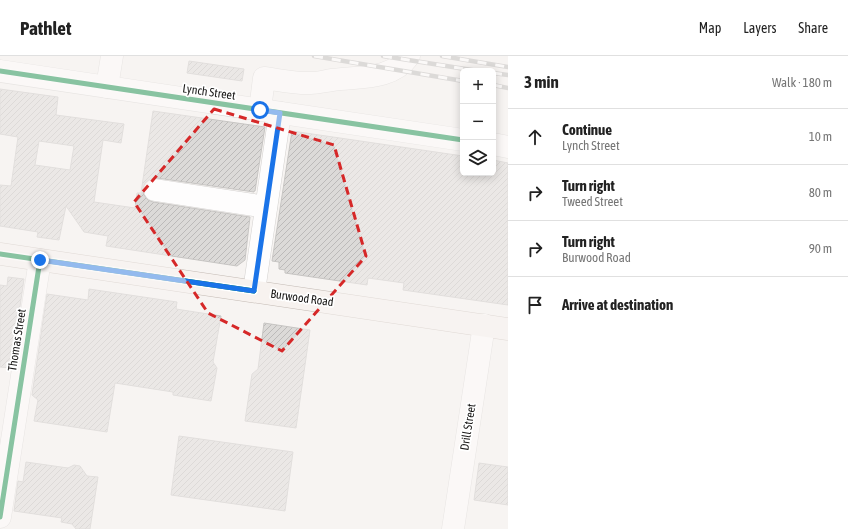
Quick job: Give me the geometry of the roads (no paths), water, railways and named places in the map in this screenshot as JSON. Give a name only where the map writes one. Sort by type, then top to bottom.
[{"type":"main road","name":"Burwood Road","points":[[0,254],[508,329]]},
{"type":"street","points":[[107,87],[112,56]]},
{"type":"street","points":[[254,291],[266,207],[270,111],[264,78],[310,83],[353,79],[384,74],[395,70],[409,56]]},
{"type":"street","name":"Lynch Street","points":[[0,71],[460,140]]},
{"type":"street","points":[[496,144],[508,146]]},
{"type":"street","points":[[155,190],[266,207]]},
{"type":"street","name":"Thomas Street","points":[[0,517],[40,260]]},
{"type":"street","name":"Drill Street","points":[[453,529],[484,325]]},
{"type":"railway","points":[[314,56],[460,80]]},
{"type":"railway","points":[[383,56],[460,68]]},
{"type":"railway","points":[[442,56],[508,67]]},
{"type":"railway","points":[[496,73],[508,75]]},
{"type":"railway","points":[[496,86],[508,88]]}]
